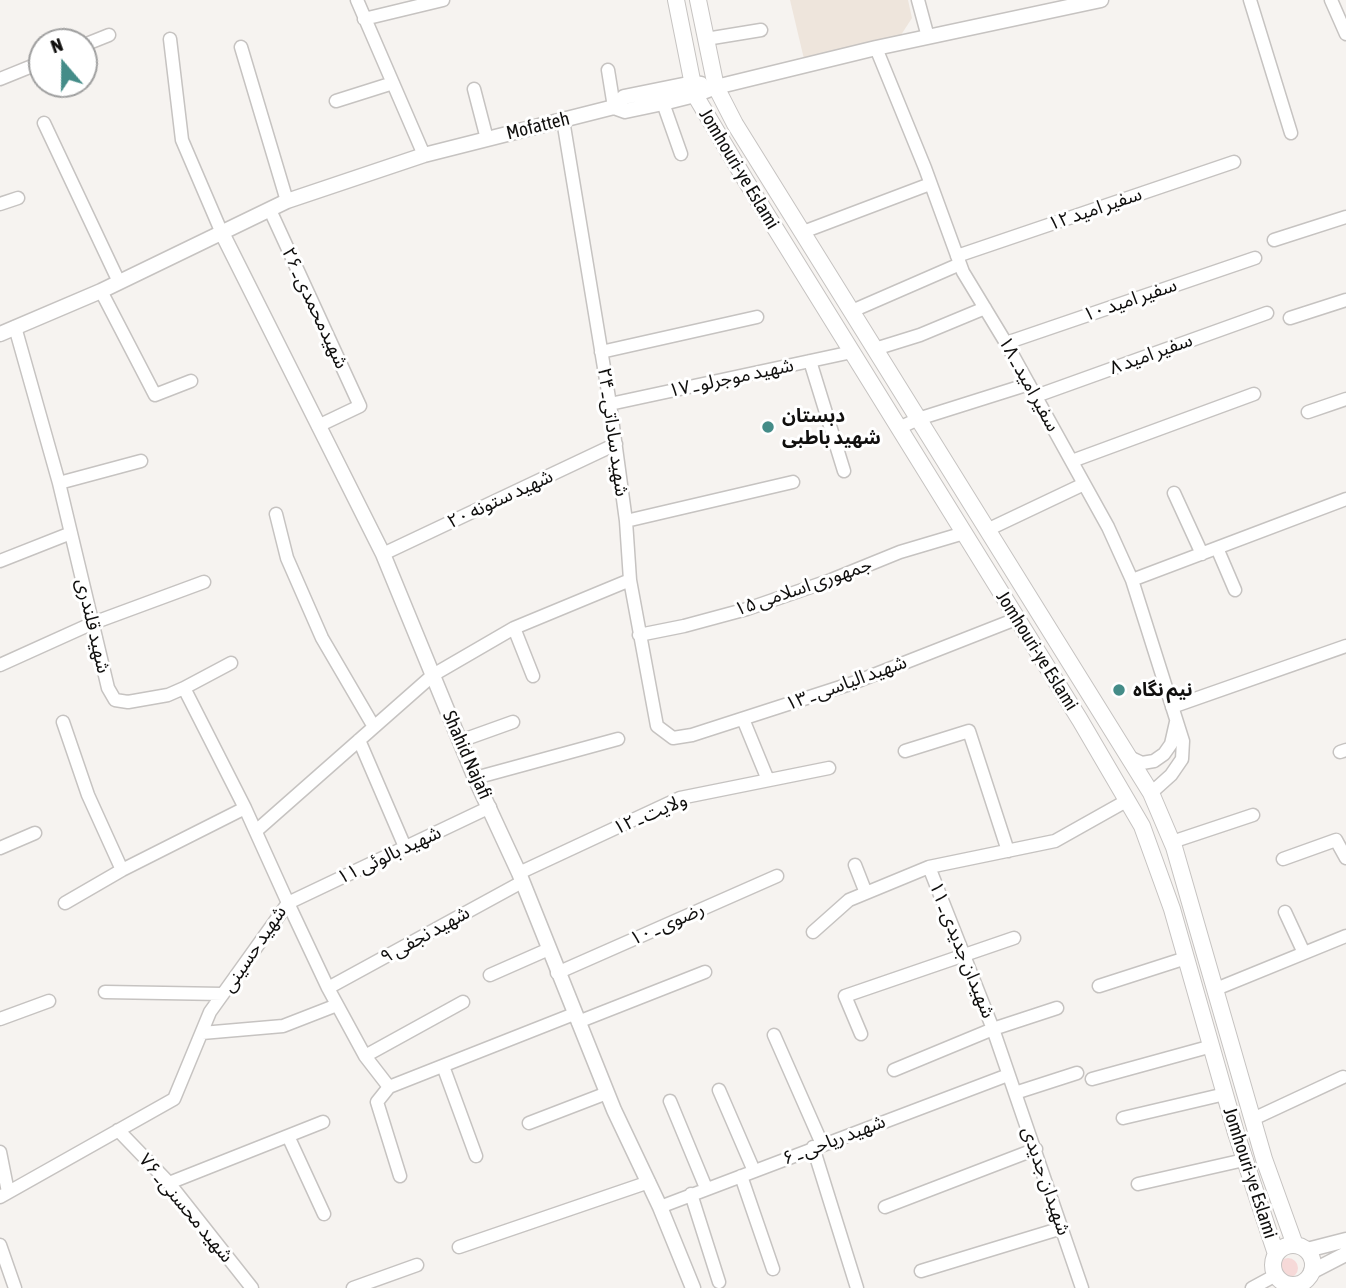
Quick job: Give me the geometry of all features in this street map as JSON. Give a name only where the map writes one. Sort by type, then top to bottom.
[{"type":"main road","name":"Jomhouri-ye Eslami","points":[[676,0],[694,89],[1142,826],[1186,958],[1244,1160],[1276,1254]]},
{"type":"main road","name":"Jomhouri-ye Eslami","points":[[698,0],[716,87],[735,124],[1151,793],[1172,842],[1264,1159],[1301,1247]]},
{"type":"main road","points":[[1080,720],[1100,710]]},
{"type":"main road","points":[[1284,1247],[1301,1247],[1313,1261],[1310,1280],[1285,1283],[1273,1265],[1276,1254],[1284,1247]]},
{"type":"street","points":[[357,0],[424,155]]},
{"type":"street","points":[[364,19],[443,0]]},
{"type":"street","points":[[918,0],[928,37]]},
{"type":"street","name":"Mofatteh","points":[[0,334],[101,291],[287,201],[424,155],[614,107],[625,111],[663,103],[694,89],[716,87],[876,48],[1101,0]]},
{"type":"street","points":[[1251,0],[1291,133]]},
{"type":"street","points":[[1331,0],[1346,34]]},
{"type":"street","points":[[706,40],[761,30]]},
{"type":"street","points":[[98,40],[109,35]]},
{"type":"street","points":[[170,39],[182,140],[221,231]]},
{"type":"street","points":[[241,47],[287,201]]},
{"type":"street","name":"سفیر امید ـ ۱۸","points":[[876,48],[958,260],[1108,527],[1132,580],[1183,741],[1182,759],[1171,775],[1151,793]]},
{"type":"street","points":[[0,79],[28,68]]},
{"type":"street","points":[[608,70],[614,107]]},
{"type":"street","points":[[336,102],[393,83]]},
{"type":"street","points":[[474,89],[487,139]]},
{"type":"street","points":[[614,107],[624,97],[694,89]]},
{"type":"street","points":[[663,103],[681,154]]},
{"type":"street","name":"شهید ساداتی ـ ۲۴","points":[[563,120],[616,444],[630,580],[639,635],[657,726],[673,738]]},
{"type":"street","points":[[44,123],[119,282]]},
{"type":"street","name":"سفیر امید ۱۲","points":[[852,311],[958,260],[1234,162]]},
{"type":"street","points":[[803,232],[930,184]]},
{"type":"street","points":[[0,204],[18,198]]},
{"type":"street","name":"شهیدمحمدی ـ ۲۶","points":[[270,210],[360,406],[318,426]]},
{"type":"street","points":[[1273,240],[1346,217]]},
{"type":"street","name":"Shahid Najafi","points":[[221,231],[383,554],[475,778],[521,877],[607,1093],[660,1207],[692,1288]]},
{"type":"street","name":"سفیر امید ۱۰","points":[[1006,343],[1255,258]]},
{"type":"street","points":[[101,291],[155,395],[191,381]]},
{"type":"street","points":[[1290,318],[1346,300]]},
{"type":"street","points":[[875,349],[930,331],[985,308]]},
{"type":"street","name":"سفیر امید ۸","points":[[1036,396],[1267,313]]},
{"type":"street","points":[[601,352],[757,317]]},
{"type":"street","name":"شهید قلندری","points":[[15,327],[60,483],[108,688],[115,700],[128,702],[147,700],[184,688]]},
{"type":"street","name":"شهید موجرلو ـ ۱۷","points":[[610,404],[852,352]]},
{"type":"street","points":[[810,361],[844,471]]},
{"type":"street","points":[[899,428],[918,419],[1029,384]]},
{"type":"street","points":[[1072,461],[1254,394]]},
{"type":"street","points":[[1308,412],[1346,399]]},
{"type":"street","name":"شهید ستونه ۲۰","points":[[383,554],[616,444]]},
{"type":"street","points":[[60,483],[141,461]]},
{"type":"street","points":[[626,521],[793,482]]},
{"type":"street","points":[[987,530],[1084,484]]},
{"type":"street","points":[[1174,493],[1202,554]]},
{"type":"street","points":[[1132,580],[1346,499]]},
{"type":"street","points":[[276,514],[288,558],[322,638],[374,727]]},
{"type":"street","points":[[0,561],[71,533]]},
{"type":"street","name":"جمهوری اسلامی ۱۵","points":[[639,635],[747,609],[831,580],[900,552],[964,533]]},
{"type":"street","points":[[1217,548],[1235,590]]},
{"type":"street","points":[[230,663],[184,688],[256,831],[433,675],[514,628],[630,580]]},
{"type":"street","points":[[0,666],[93,623],[204,582]]},
{"type":"street","name":"شهید الیاسی ـ ۱۳","points":[[673,738],[692,735],[853,683],[1016,619]]},
{"type":"street","points":[[514,628],[533,676]]},
{"type":"street","points":[[1172,707],[1346,646]]},
{"type":"street","points":[[743,719],[768,780]]},
{"type":"street","points":[[63,722],[88,795],[122,870]]},
{"type":"street","points":[[460,741],[513,722]]},
{"type":"street","points":[[1127,756],[1142,763],[1154,761],[1164,754],[1171,744],[1177,722]]},
{"type":"street","points":[[905,751],[969,731],[1008,851]]},
{"type":"street","points":[[475,778],[618,739]]},
{"type":"street","points":[[359,740],[405,847]]},
{"type":"street","name":"ولایت ـ ۱۲","points":[[521,877],[680,799],[829,768]]},
{"type":"street","name":"شهیدان جدیدی ـ ۱۱","points":[[1008,1074],[929,867],[1055,841],[1128,800]]},
{"type":"street","name":"شهید بالوئی ۱۱","points":[[288,903],[490,807]]},
{"type":"street","points":[[65,903],[122,870],[245,808]]},
{"type":"street","points":[[1172,842],[1253,815]]},
{"type":"street","name":"شهید حسینی","points":[[4,1194],[174,1099],[211,1012],[288,903],[256,831]]},
{"type":"street","points":[[0,848],[34,833]]},
{"type":"street","points":[[1283,859],[1341,838],[1346,858]]},
{"type":"street","points":[[855,865],[866,893]]},
{"type":"street","points":[[813,932],[849,900],[929,867]]},
{"type":"street","name":"رضوی ـ ۱۰","points":[[557,973],[777,876]]},
{"type":"street","name":"شهید نجفی ۹","points":[[328,988],[521,877]]},
{"type":"street","points":[[288,903],[337,1005],[365,1056],[389,1087]]},
{"type":"street","points":[[1285,912],[1304,953]]},
{"type":"street","points":[[1216,989],[1346,936]]},
{"type":"street","points":[[861,1034],[845,996],[1014,938]]},
{"type":"street","points":[[490,975],[549,950]]},
{"type":"street","points":[[1099,986],[1186,958]]},
{"type":"street","points":[[400,1176],[377,1102],[389,1087],[705,972]]},
{"type":"street","points":[[105,992],[223,994]]},
{"type":"street","points":[[0,1018],[49,1001]]},
{"type":"street","points":[[365,1056],[463,1002]]},
{"type":"street","points":[[202,1033],[283,1027],[337,1005]]},
{"type":"street","points":[[894,1070],[993,1029],[1057,1008]]},
{"type":"street","points":[[774,1035],[818,1146],[858,1288]]},
{"type":"street","points":[[1092,1079],[1212,1046]]},
{"type":"street","points":[[443,1066],[475,1156]]},
{"type":"street","points":[[1015,1093],[1077,1073]]},
{"type":"street","name":"شهیدان جدیدی","points":[[1008,1074],[1082,1288]]},
{"type":"street","name":"شهید ریاحی ـ ۶","points":[[660,1207],[1008,1074]]},
{"type":"street","points":[[1253,1119],[1343,1077]]},
{"type":"street","points":[[719,1090],[754,1171]]},
{"type":"street","points":[[529,1123],[607,1093]]},
{"type":"street","points":[[1123,1118],[1225,1094]]},
{"type":"street","points":[[670,1101],[706,1188]]},
{"type":"street","points":[[169,1184],[323,1122]]},
{"type":"street","name":"شهید محسنی ـ ۷۶","points":[[118,1130],[169,1184],[252,1288]]},
{"type":"street","points":[[288,1136],[324,1214]]},
{"type":"street","points":[[885,1207],[1036,1149]]},
{"type":"street","points":[[0,1152],[4,1194]]},
{"type":"street","points":[[1138,1184],[1244,1160]]},
{"type":"street","points":[[741,1176],[773,1269]]},
{"type":"street","points":[[459,1247],[649,1182]]},
{"type":"street","points":[[691,1194],[719,1282]]},
{"type":"street","points":[[921,1271],[1062,1228]]},
{"type":"street","points":[[1301,1247],[1346,1240]]},
{"type":"street","points":[[0,1245],[15,1288]]},
{"type":"street","points":[[1310,1280],[1346,1254]]},
{"type":"street","points":[[353,1288],[417,1265]]},
{"type":"street","points":[[1252,1288],[1285,1283]]},
{"type":"shaded area","points":[[790,0],[908,0],[912,18],[901,35],[804,59]]},
{"type":"shaded area","points":[[1288,1258],[1295,1261],[1298,1268],[1295,1275],[1288,1278],[1281,1275],[1278,1268],[1281,1261]]},
{"type":"place","name":"دبستان شهید باطبی","points":[[768,427]]},
{"type":"place","name":"نیم نگاه","points":[[1119,690]]}]
